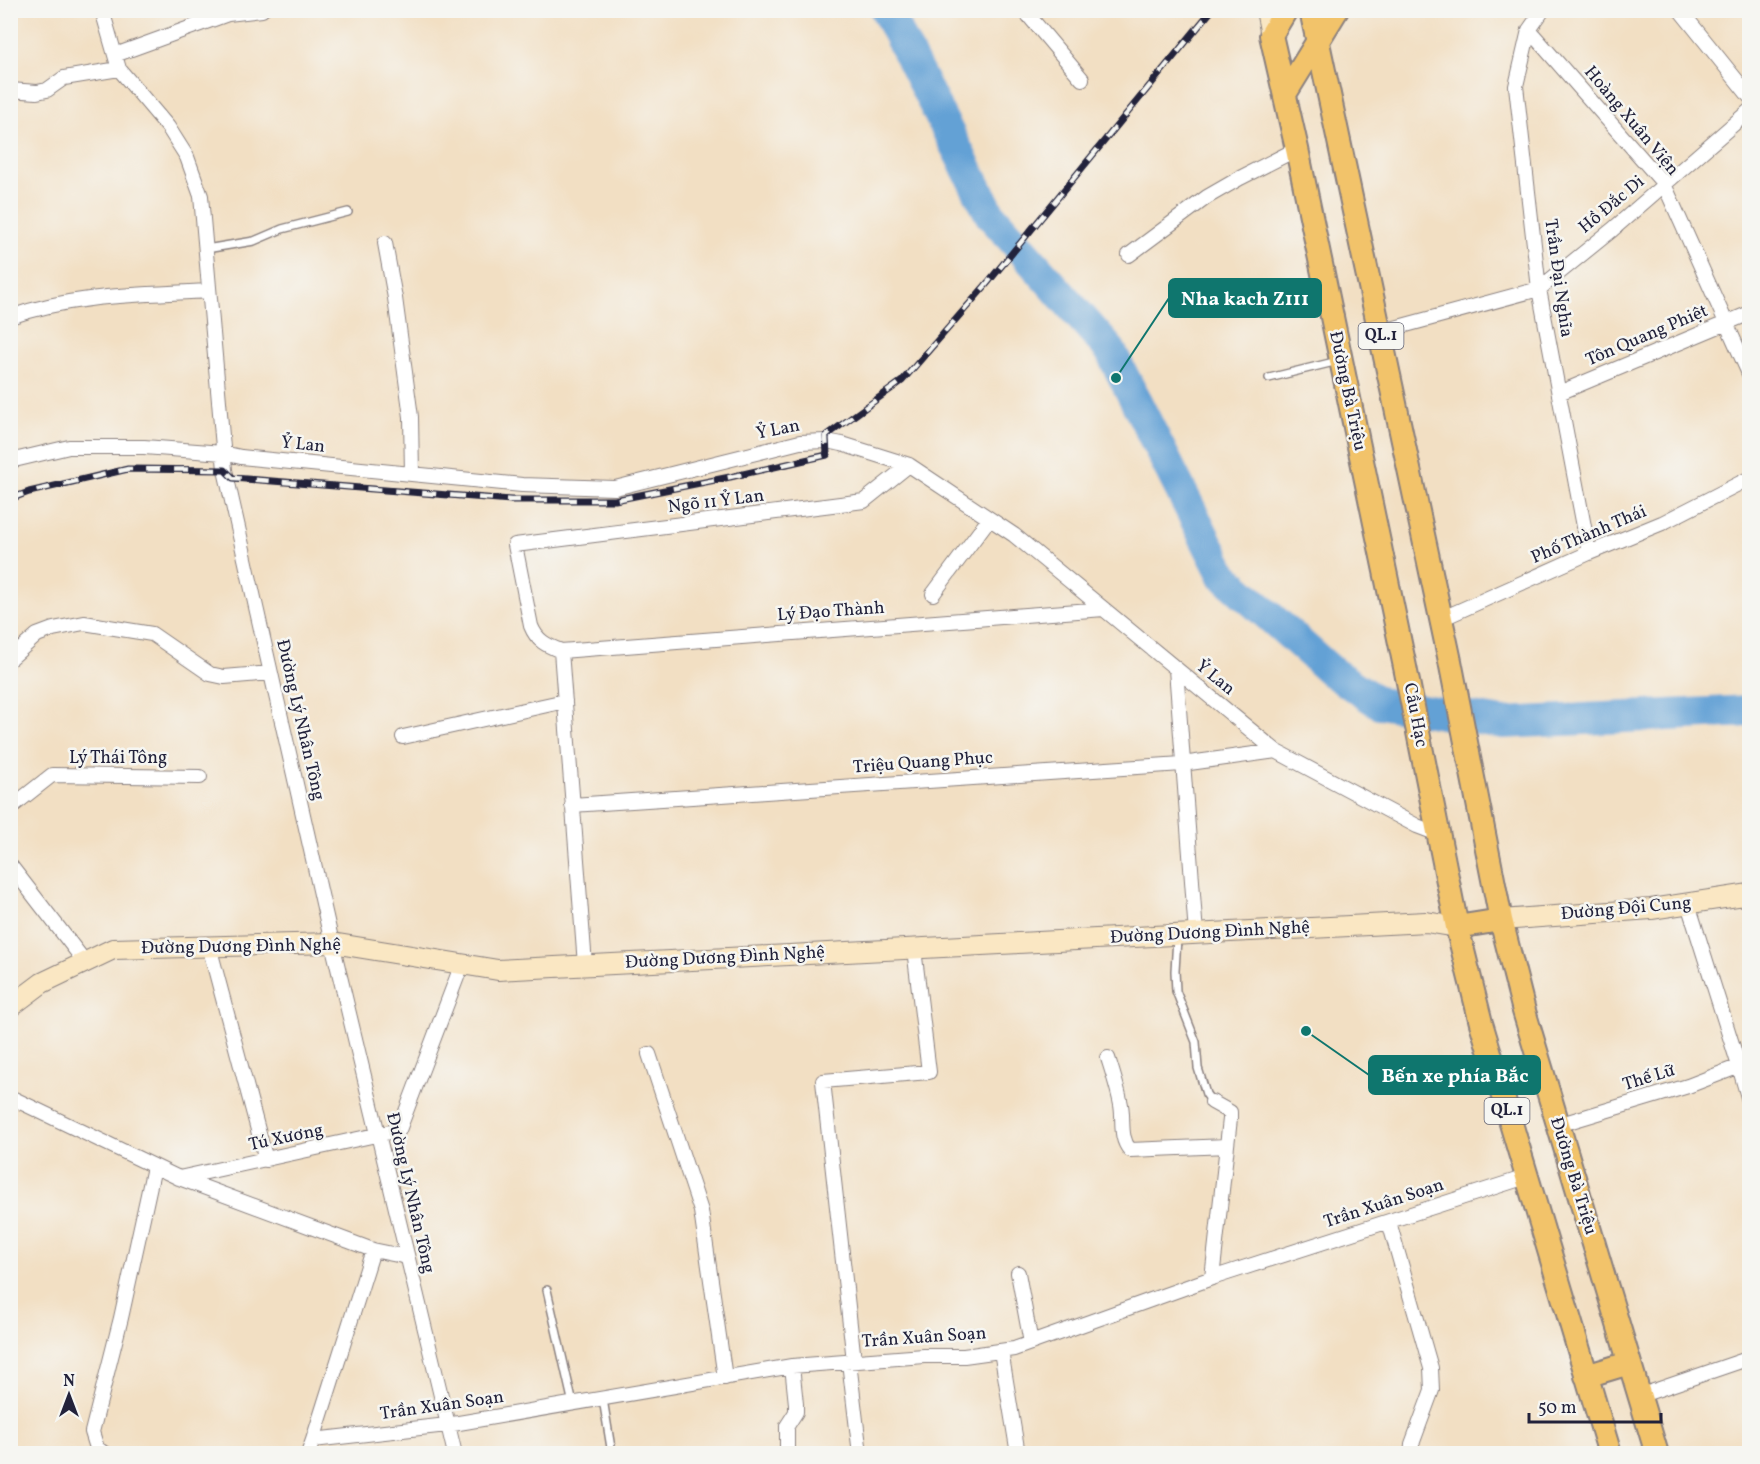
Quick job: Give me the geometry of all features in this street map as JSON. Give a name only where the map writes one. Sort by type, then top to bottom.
[{"type":"highway","points":[[1271,34],[1286,10]]},
{"type":"highway","name":"QL.1","points":[[1311,10],[1441,619]]},
{"type":"highway","points":[[1285,94],[1337,10]]},
{"type":"highway","name":"Đường Bà Triệu","points":[[1271,34],[1405,667]]},
{"type":"highway","name":"Đường Bà Triệu","points":[[1441,619],[1502,920],[1524,1011],[1657,1454]]},
{"type":"highway","name":"Cầu Hạc","points":[[1405,667],[1438,834]]},
{"type":"highway","name":"QL.1","points":[[1438,834],[1457,927],[1481,1023],[1610,1454]]},
{"type":"highway","points":[[1457,927],[1502,920]]},
{"type":"highway","points":[[1586,1376],[1629,1362]]},
{"type":"main road","name":"Đường Bà Triệu","points":[[1266,10],[1271,34]]},
{"type":"main road","name":"Đường Đội Cung","points":[[1502,920],[1651,909],[1749,894]]},
{"type":"main road","name":"Đường Dương Đình Nghệ","points":[[10,1008],[42,983],[113,949],[332,943],[498,970],[1426,922],[1457,927]]},
{"type":"street","name":"Đường Lý Nhân Tông","points":[[102,10],[119,69],[168,127],[187,157],[201,196],[225,470],[332,943],[455,1454]]},
{"type":"street","points":[[115,55],[228,12],[262,10]]},
{"type":"street","name":"Trần Đại Nghĩa","points":[[1543,10],[1529,30],[1516,86],[1539,289],[1589,553]]},
{"type":"street","points":[[1680,10],[1749,97]]},
{"type":"street","points":[[1026,11],[1082,78]]},
{"type":"street","name":"Hoàng Xuân Viện","points":[[1529,30],[1664,184],[1749,376]]},
{"type":"street","points":[[10,90],[37,92],[47,90],[64,78],[119,69]]},
{"type":"street","name":"Hồ Đắc Di","points":[[1380,332],[1539,289],[1749,110]]},
{"type":"street","points":[[1129,255],[1207,197],[1240,177],[1297,149]]},
{"type":"street","points":[[385,243],[411,417],[412,474]]},
{"type":"street","points":[[10,317],[78,300],[209,291]]},
{"type":"street","name":"Tôn Quang Phiệt","points":[[1558,393],[1749,313]]},
{"type":"street","name":"Ỷ Lan","points":[[10,461],[69,447],[144,447],[223,453],[241,457],[522,485],[615,488],[800,442],[826,441],[842,444],[909,465],[1014,536],[1276,751],[1417,826],[1438,834]]},
{"type":"street","name":"Ngõ 11 Ỷ Lan","points":[[561,651],[544,644],[535,637],[515,545],[864,501],[909,465]]},
{"type":"street","name":"Phố Thành Thái","points":[[1441,619],[1662,523],[1749,478]]},
{"type":"street","points":[[933,594],[989,519]]},
{"type":"street","name":"Lý Đạo Thành","points":[[561,651],[1104,609]]},
{"type":"street","points":[[10,659],[37,635],[84,622],[152,634],[210,674],[224,677],[271,673]]},
{"type":"street","points":[[561,651],[585,965]]},
{"type":"street","points":[[1176,669],[1182,764],[1187,934]]},
{"type":"street","points":[[403,737],[565,701]]},
{"type":"street","name":"Triệu Quang Phục","points":[[572,805],[1182,764],[1276,751]]},
{"type":"street","name":"Lý Thái Tông","points":[[10,808],[52,775],[200,777]]},
{"type":"street","points":[[10,865],[86,962]]},
{"type":"street","points":[[1688,904],[1744,1064],[1749,1104]]},
{"type":"street","points":[[209,946],[266,1160]]},
{"type":"street","points":[[860,1454],[823,1081],[928,1072],[914,949]]},
{"type":"street","name":"Tú Xương","points":[[179,1178],[378,1137],[399,1130],[462,964]]},
{"type":"street","points":[[649,1054],[701,1211],[725,1378]]},
{"type":"street","points":[[1108,1058],[1121,1108],[1123,1136],[1130,1150],[1227,1146]]},
{"type":"street","name":"Thế Lữ","points":[[1558,1125],[1688,1086],[1744,1064]]},
{"type":"street","points":[[10,1097],[179,1178],[373,1250],[407,1257]]},
{"type":"street","points":[[1212,1102],[1230,1112],[1212,1278]]},
{"type":"street","points":[[105,1454],[97,1448],[92,1432],[121,1318],[154,1167]]},
{"type":"street","name":"Trần Xuân Soạn","points":[[308,1450],[792,1366],[924,1356],[964,1356],[1001,1351],[1031,1343],[1212,1278],[1526,1177]]},
{"type":"street","points":[[1389,1222],[1431,1368],[1432,1390],[1412,1444],[1411,1454]]},
{"type":"street","points":[[308,1450],[373,1250]]},
{"type":"street","points":[[1018,1273],[1031,1343]]},
{"type":"street","points":[[1001,1351],[1018,1454]]},
{"type":"street","points":[[1639,1396],[1749,1358]]},
{"type":"street","points":[[787,1454],[787,1426],[796,1412],[792,1366]]},
{"type":"lane","points":[[206,249],[254,241],[282,229],[348,212]]},
{"type":"lane","points":[[1269,378],[1341,360]]},
{"type":"lane","points":[[1187,934],[1175,971],[1176,992],[1196,1042],[1198,1068],[1206,1094],[1212,1102]]},
{"type":"lane","points":[[547,1290],[573,1404]]},
{"type":"lane","points":[[603,1399],[612,1454]]},
{"type":"waterway","points":[[886,10],[990,214],[1110,350],[1224,576],[1332,672],[1379,703],[1503,723],[1750,711]]},
{"type":"railway","points":[[10,499],[29,492],[128,469],[225,470],[233,478],[511,500],[615,500],[827,455],[826,436],[902,381],[985,286],[1212,10]]},
{"type":"place","name":"Nha kach Z111","points":[[1116,378]]},
{"type":"place","name":"Bến xe phía Bắc","points":[[1306,1031]]}]
